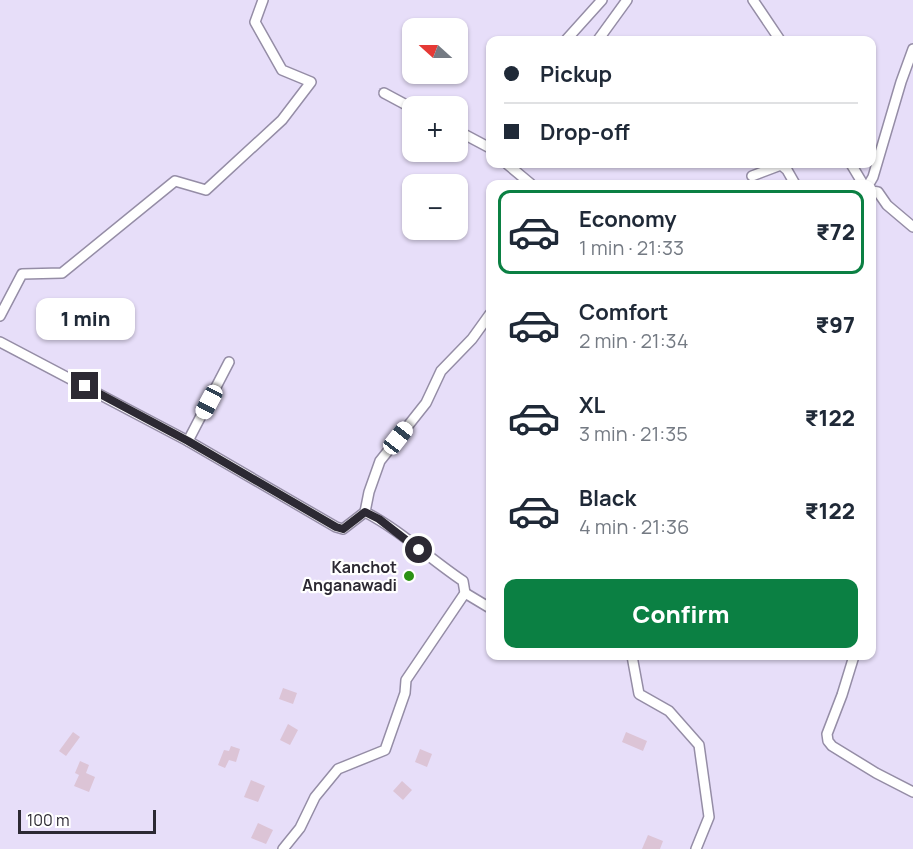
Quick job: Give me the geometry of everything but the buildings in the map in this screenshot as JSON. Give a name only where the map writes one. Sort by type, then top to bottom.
[{"type":"street","points":[[0,316],[22,274],[62,273],[175,181],[206,190],[282,120],[311,82],[282,70],[255,22],[263,0]]},
{"type":"street","points":[[570,36],[602,0]]},
{"type":"street","points":[[600,36],[627,0]]},
{"type":"street","points":[[753,0],[777,36]]},
{"type":"street","points":[[876,167],[913,49]]},
{"type":"street","points":[[384,93],[402,103]]},
{"type":"street","points":[[468,136],[486,146]]},
{"type":"street","points":[[512,168],[526,180]]},
{"type":"street","points":[[752,176],[773,168]]},
{"type":"street","points":[[876,192],[887,205],[913,227]]},
{"type":"street","points":[[0,342],[188,441],[343,529],[365,512],[369,492],[381,461],[426,403],[441,371],[472,339],[486,320]]},
{"type":"street","points":[[188,441],[229,362]]},
{"type":"street","points":[[283,849],[300,828],[315,797],[338,769],[385,750],[405,693],[406,680],[465,593],[463,581],[432,561],[379,519],[365,512]]},
{"type":"street","points":[[465,593],[486,606]]},
{"type":"street","points":[[633,660],[639,694],[669,711],[699,745],[709,817],[696,849]]},
{"type":"street","points":[[853,660],[827,734],[828,741],[832,746],[876,774],[913,792]]},
{"type":"place","name":"Kanchot Anganawadi","points":[[409,576]]},
{"type":"route","points":[[85,386],[188,441],[336,527],[343,529],[365,512],[379,519],[419,550]]}]
